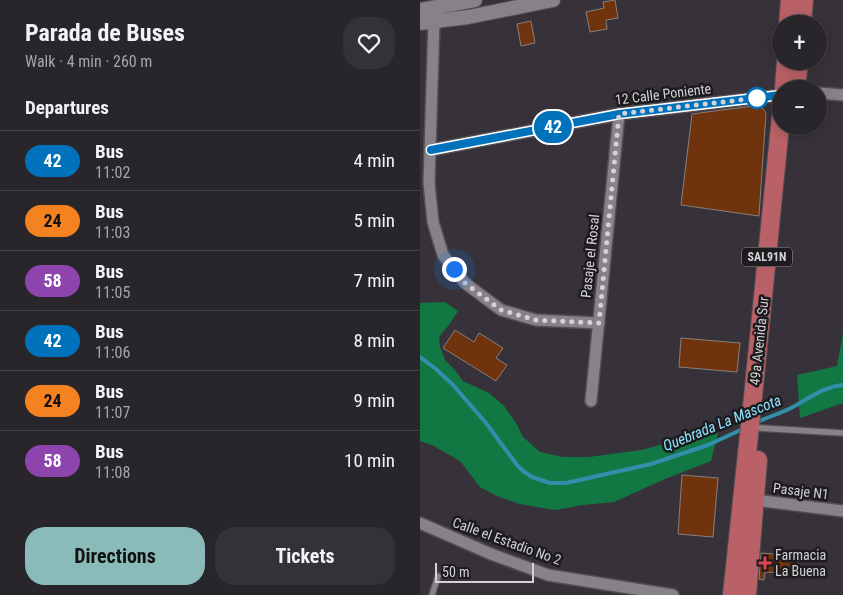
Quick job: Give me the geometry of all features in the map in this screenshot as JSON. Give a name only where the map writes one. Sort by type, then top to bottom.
[{"type":"main road","points":[[789,15],[790,0]]},
{"type":"main road","points":[[803,15],[804,0]]},
{"type":"main road","name":"49a Avenida Sur","points":[[747,595],[755,500],[758,395],[779,135]]},
{"type":"main road","name":"49a Avenida Sur","points":[[758,395],[791,135]]},
{"type":"main road","name":"49a Avenida Sur","points":[[732,595],[757,430]]},
{"type":"street","points":[[420,10],[438,3],[475,0]]},
{"type":"street","points":[[420,23],[468,17],[553,0]]},
{"type":"street","points":[[438,3],[434,21],[429,183],[433,222],[443,255],[465,283],[501,310],[536,320],[599,323]]},
{"type":"street","points":[[827,94],[843,95]]},
{"type":"street","name":"12 Calle Poniente","points":[[431,150],[619,114],[772,96]]},
{"type":"street","name":"Pasaje el Rosal","points":[[591,401],[619,114]]},
{"type":"street","name":"Pasaje N1","points":[[755,500],[843,510]]},
{"type":"street","name":"Calle el Estadio No 2","points":[[420,523],[491,554],[548,575],[673,595]]},
{"type":"lane","points":[[757,430],[843,433]]},
{"type":"lane","points":[[432,595],[438,576]]},
{"type":"green space","points":[[445,302],[458,311],[439,337],[440,347],[445,360],[463,381],[489,393],[504,406],[523,437],[540,452],[563,457],[589,457],[641,450],[698,435],[718,433],[711,461],[614,502],[555,510],[520,504],[497,496],[480,487],[460,461],[432,445],[420,441],[420,303]]},
{"type":"green space","points":[[843,334],[843,403],[800,418],[797,375],[837,366]]},
{"type":"building","points":[[615,0],[618,18],[606,20],[607,29],[590,32],[586,12],[604,8],[603,2]]},
{"type":"building","points":[[531,21],[535,43],[521,46],[517,24]]},
{"type":"building","points":[[760,105],[766,113],[759,216],[681,205],[692,114]]},
{"type":"building","points":[[455,330],[474,342],[479,333],[503,348],[496,358],[507,365],[496,381],[443,348]]},
{"type":"building","points":[[681,338],[740,343],[737,372],[679,367]]},
{"type":"building","points":[[682,475],[718,478],[713,537],[678,534]]},
{"type":"building","points":[[761,553],[799,556],[797,574],[765,572],[764,580],[759,579]]},
{"type":"waterway","name":"Quebrada La Mascota","points":[[420,357],[453,385],[486,423],[523,471],[532,477],[550,483],[566,483],[651,464],[708,445],[745,428]]},
{"type":"waterway","name":"Quebrada La Mascota","points":[[755,423],[789,409],[821,391],[843,385]]},
{"type":"bus line","name":"42","points":[[431,150],[619,114],[772,96]]},
{"type":"place","name":"Farmacia La Buena","points":[[765,563]]},
{"type":"route","points":[[454,269],[465,283],[501,310],[536,320],[599,323],[619,114],[757,98]]}]
